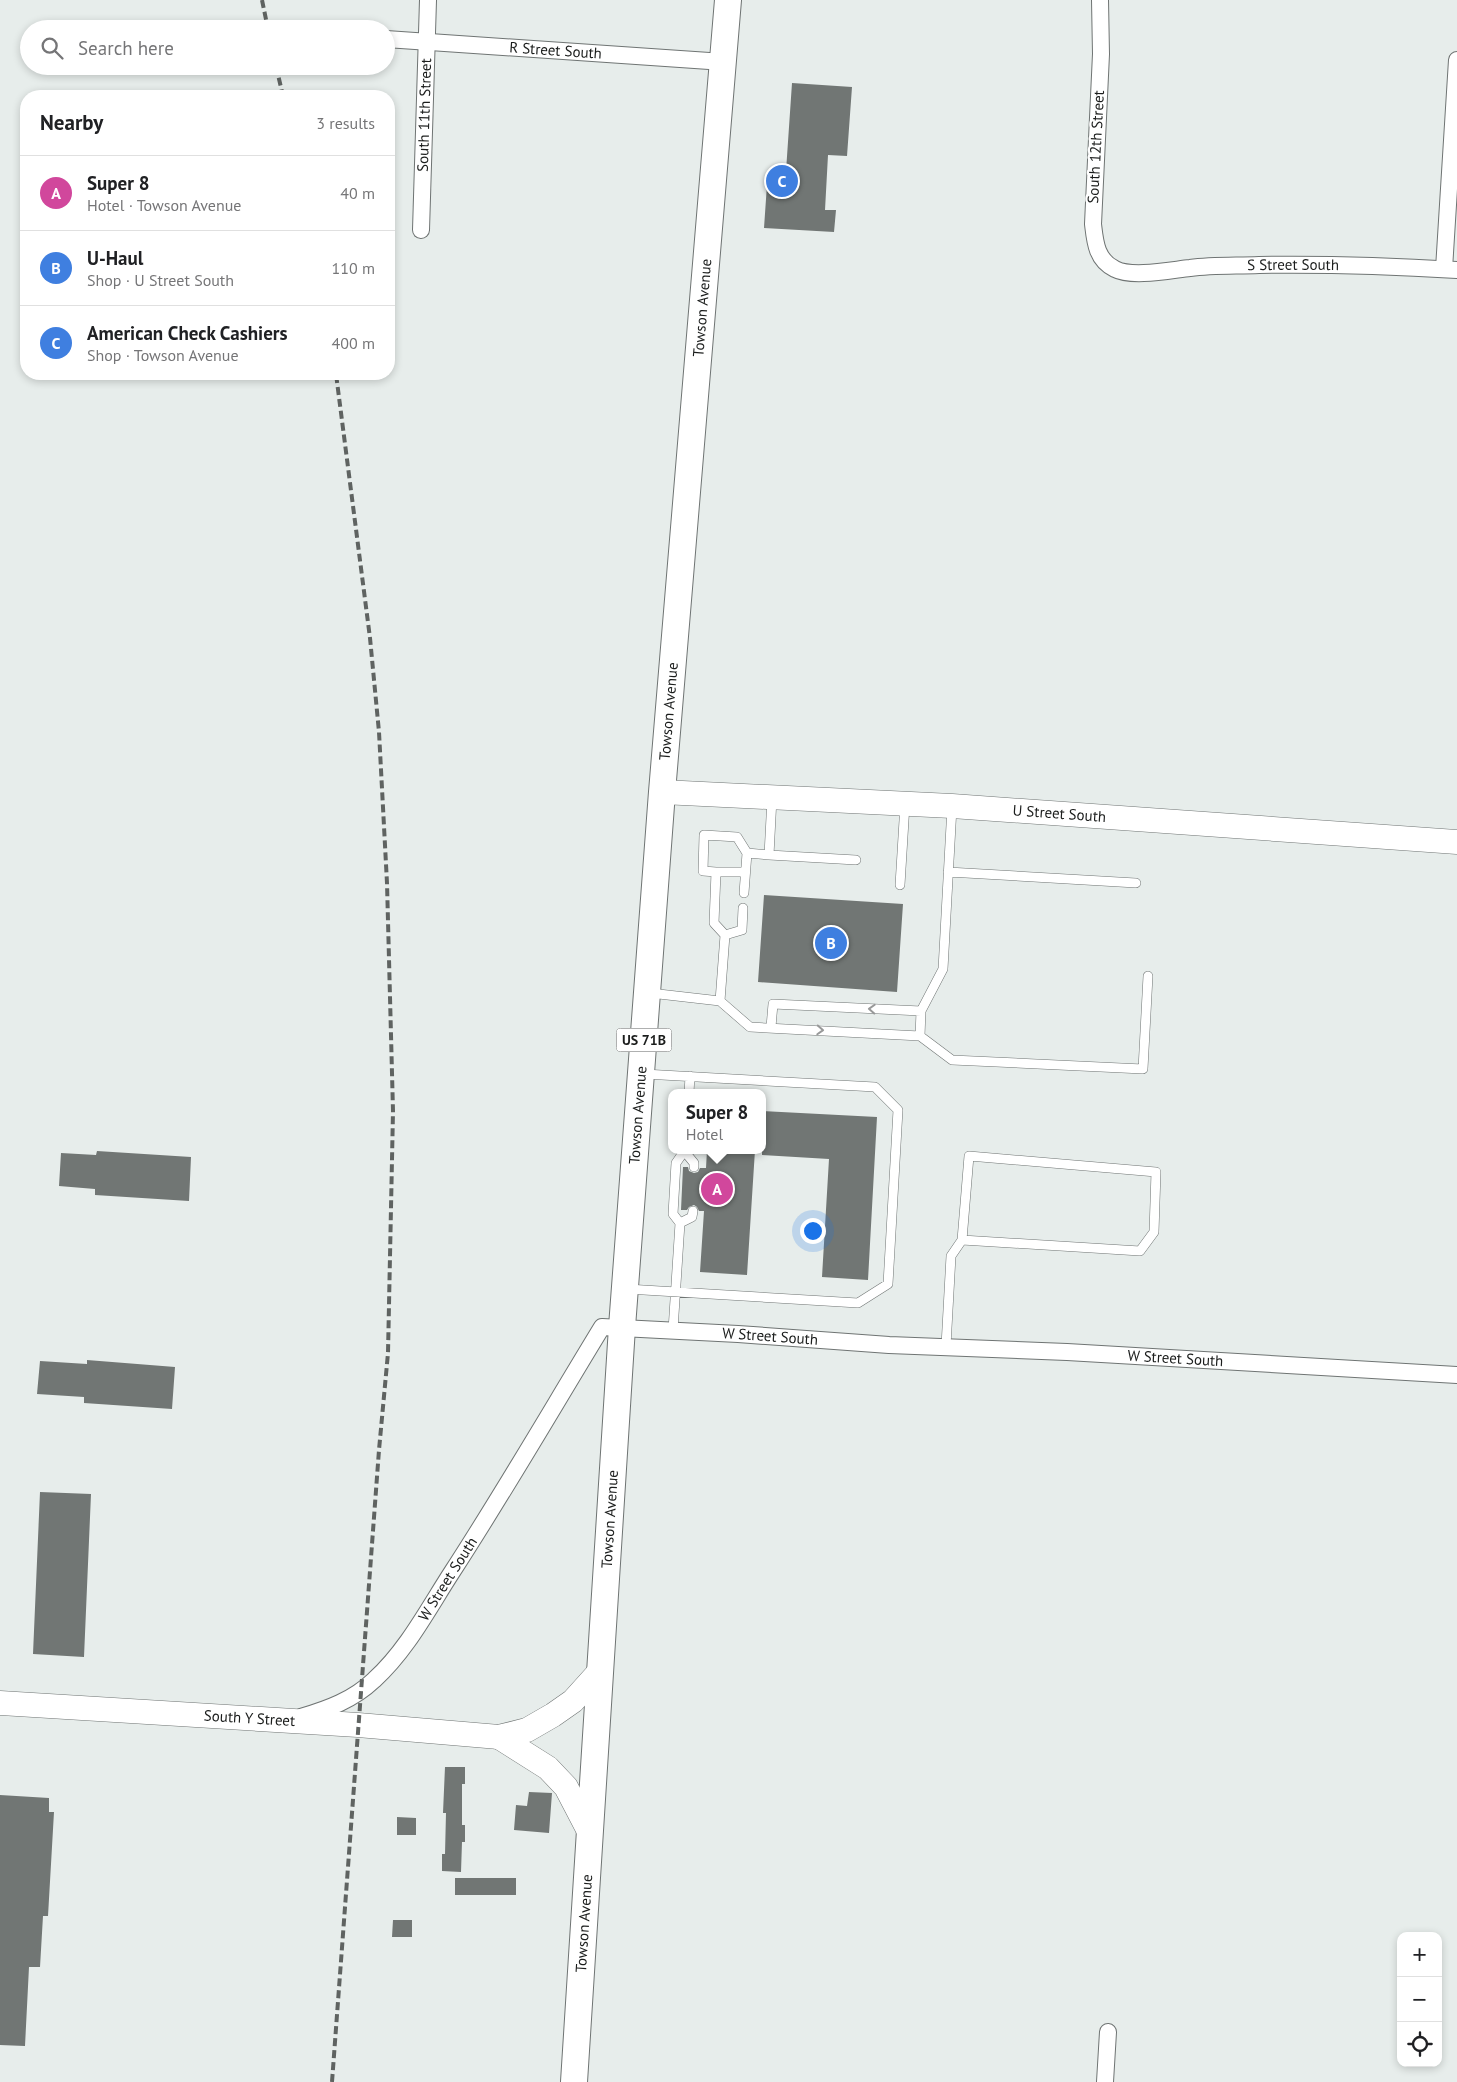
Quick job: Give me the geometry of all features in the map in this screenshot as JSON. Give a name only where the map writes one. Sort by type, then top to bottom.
[{"type":"main road","name":"Towson Avenue","points":[[574,2082],[622,1327],[662,792],[728,0]]},
{"type":"street","name":"South 11th Street","points":[[421,230],[428,0]]},
{"type":"street","name":"South 12th Street","points":[[1100,0],[1100,54],[1093,224],[1096,246],[1104,261],[1116,270],[1131,273]]},
{"type":"street","name":"R Street South","points":[[395,39],[724,62]]},
{"type":"street","points":[[1451,269],[1457,60]]},
{"type":"street","name":"S Street South","points":[[1131,273],[1199,266],[1284,264],[1350,264],[1451,269]]},
{"type":"street","name":"U Street South","points":[[662,792],[952,806],[1457,842]]},
{"type":"street","name":"W Street South","points":[[287,1722],[345,1702],[376,1679],[391,1662],[409,1638],[471,1543],[602,1327],[889,1345],[946,1346],[1457,1376]]},
{"type":"street","name":"South Y Street","points":[[0,1703],[499,1737],[526,1730],[553,1715],[573,1701],[600,1670]]},
{"type":"street","name":"South Y Street","points":[[499,1737],[548,1768],[566,1787],[590,1833]]},
{"type":"street","points":[[1105,2082],[1108,2032]]},
{"type":"lane","points":[[769,854],[772,797]]},
{"type":"lane","points":[[900,885],[905,804]]},
{"type":"lane","points":[[920,1036],[921,1011],[943,969],[952,806]]},
{"type":"lane","points":[[744,892],[748,853],[737,837],[704,835],[702,871],[745,872]]},
{"type":"lane","points":[[748,853],[856,860]]},
{"type":"lane","points":[[716,872],[714,923],[725,935],[720,1001]]},
{"type":"lane","points":[[948,872],[1136,883]]},
{"type":"lane","points":[[725,935],[742,930],[743,908]]},
{"type":"lane","points":[[647,993],[720,1001],[750,1027],[920,1036],[952,1060],[1143,1068],[1148,976]]},
{"type":"lane","points":[[771,1027],[773,1004],[921,1011]]},
{"type":"lane","points":[[625,1288],[858,1303],[888,1284],[898,1110],[875,1087],[641,1074]]},
{"type":"lane","points":[[689,1089],[690,1076]]},
{"type":"lane","points":[[673,1330],[680,1223],[673,1214],[676,1163],[683,1154]]},
{"type":"lane","points":[[687,1154],[694,1162],[694,1168]]},
{"type":"lane","points":[[946,1346],[951,1256],[962,1240],[969,1156],[1156,1172],[1154,1232],[1140,1251],[962,1240]]},
{"type":"lane","points":[[680,1223],[692,1217],[693,1211]]},
{"type":"building","points":[[792,83],[852,87],[847,156],[828,155],[825,210],[836,210],[834,232],[764,228],[768,170],[786,171]]},
{"type":"building","points":[[764,895],[903,904],[897,992],[758,982]]},
{"type":"building","points":[[766,1111],[877,1117],[868,1280],[822,1277],[829,1159],[762,1155],[766,1154]]},
{"type":"building","points":[[97,1151],[191,1157],[189,1201],[95,1195],[95,1189],[59,1186],[61,1153],[96,1155]]},
{"type":"building","points":[[707,1154],[755,1154],[747,1275],[700,1272],[704,1211],[699,1211],[694,1205],[687,1210],[681,1210],[683,1167],[688,1167],[689,1171],[694,1173],[698,1172],[700,1168],[706,1168]]},
{"type":"building","points":[[87,1360],[175,1367],[172,1409],[84,1403],[84,1397],[37,1394],[40,1361],[87,1364]]},
{"type":"building","points":[[40,1492],[91,1494],[84,1657],[33,1654]]},
{"type":"building","points":[[445,1767],[465,1767],[465,1784],[462,1784],[462,1825],[465,1825],[465,1842],[462,1842],[461,1872],[442,1871],[442,1854],[445,1854],[446,1813],[443,1813]]},
{"type":"building","points":[[529,1792],[552,1793],[549,1833],[514,1830],[516,1805],[527,1806]]},
{"type":"building","points":[[0,1795],[49,1798],[49,1812],[54,1812],[48,1916],[43,1916],[40,1967],[29,1967],[25,2046],[0,2045]]},
{"type":"building","points":[[397,1817],[416,1818],[416,1835],[397,1835]]},
{"type":"building","points":[[455,1878],[516,1878],[516,1895],[455,1895]]},
{"type":"building","points":[[393,1920],[412,1920],[412,1937],[392,1937]]},
{"type":"railway","points":[[262,0],[266,20]]},
{"type":"railway","points":[[278,75],[282,90]]},
{"type":"railway","points":[[332,2082],[379,1450],[388,1353],[393,1111],[387,883],[379,732],[370,638],[337,380]]},
{"type":"place","name":"American Check Cashiers","points":[[782,181]]},
{"type":"place","name":"U-Haul","points":[[831,943]]},
{"type":"place","name":"Super 8","points":[[717,1189]]}]
